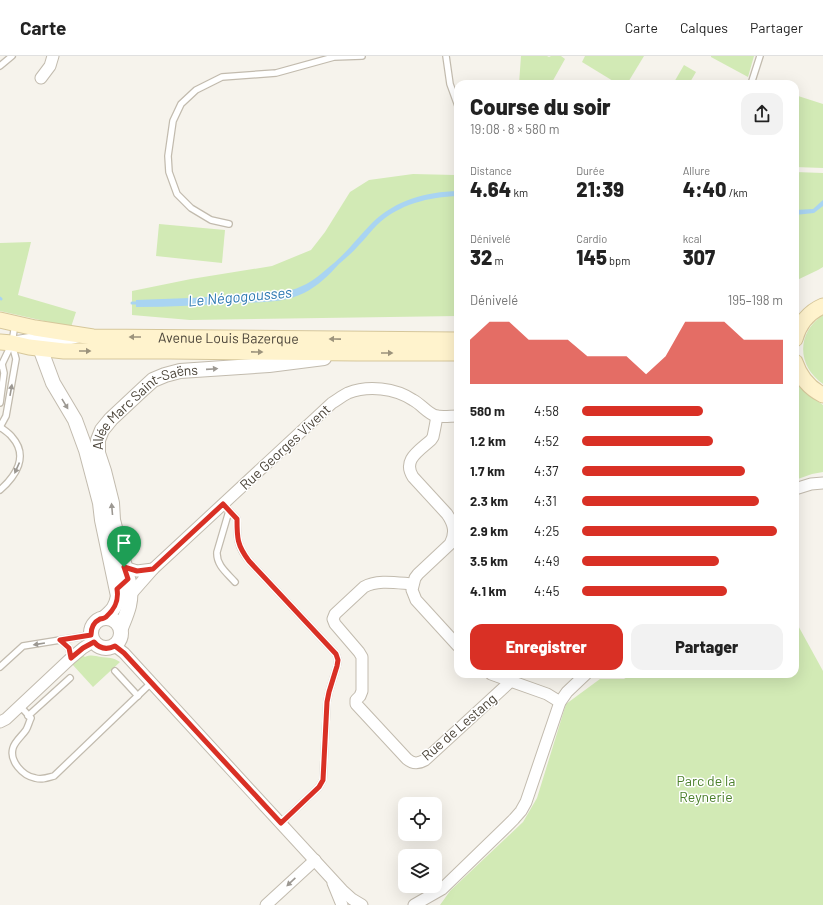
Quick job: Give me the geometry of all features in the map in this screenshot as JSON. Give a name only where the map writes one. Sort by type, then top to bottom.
[{"type":"main road","points":[[799,313],[820,307]]},
{"type":"main road","points":[[799,328],[809,315],[820,307]]},
{"type":"main road","name":"Avenue Louis Bazerque","points":[[0,320],[35,328],[93,337],[454,340]]},
{"type":"main road","name":"Avenue Louis Bazerque","points":[[6,343],[80,352],[170,351],[454,353]]},
{"type":"main road","points":[[799,374],[816,392],[823,395]]},
{"type":"street","points":[[41,78],[50,66],[52,56]]},
{"type":"street","points":[[6,343],[33,338],[60,341],[82,335]]},
{"type":"street","name":"Allée Marc Saint-Saëns","points":[[40,348],[53,383],[75,420],[86,450],[100,503],[102,520],[118,596],[113,609],[104,618]]},
{"type":"street","name":"Allée Marc Saint-Saëns","points":[[121,628],[129,606],[131,594],[130,572],[113,520],[112,503],[98,453],[98,440],[102,430],[111,419],[153,380],[165,375],[180,371],[269,365],[357,353]]},
{"type":"street","name":"Rue Georges Vivent","points":[[131,594],[153,569],[226,507],[332,403],[341,397],[350,393],[369,389],[390,390],[404,394],[437,416]]},
{"type":"street","points":[[454,416],[437,416],[431,440],[411,459],[409,467],[410,472],[414,477],[448,514],[454,526],[454,533],[450,544],[418,574],[415,578],[412,590],[416,600],[454,642]]},
{"type":"street","points":[[799,488],[823,482]]},
{"type":"street","points":[[117,589],[130,572],[153,569]]},
{"type":"street","name":"Rue de Lestang","points":[[413,584],[375,582],[369,584],[335,614],[333,619],[335,624],[359,652],[362,658],[362,691],[356,700],[356,704],[407,760],[415,763],[420,763],[425,760],[511,681]]},
{"type":"street","points":[[110,618],[114,620],[121,628],[122,635],[120,641],[115,646],[110,648],[98,646],[92,638],[91,631],[98,620],[110,618]]},
{"type":"street","points":[[0,722],[6,719],[92,638]]},
{"type":"street","points":[[115,646],[124,653],[151,682],[342,890],[362,905]]},
{"type":"street","points":[[502,678],[547,694],[560,702]]},
{"type":"street","points":[[442,889],[514,819],[521,810],[526,802],[560,702],[567,692],[582,678]]},
{"type":"street","points":[[266,905],[315,860]]},
{"type":"street","points":[[331,877],[342,905]]},
{"type":"street","points":[[414,905],[435,893]]},
{"type":"street","points":[[430,905],[439,893]]},
{"type":"lane","points":[[0,66],[12,56]]},
{"type":"lane","points":[[229,224],[210,220],[191,208],[177,194],[169,172],[168,156],[173,121],[181,104],[196,90],[222,77],[276,72],[334,56],[362,56]]},
{"type":"lane","points":[[446,56],[450,84],[454,95]]},
{"type":"lane","points":[[752,80],[760,56]]},
{"type":"lane","points":[[0,403],[4,373],[1,365],[6,343],[15,323]]},
{"type":"lane","points":[[0,490],[16,472],[20,463],[19,446],[12,436],[0,427],[6,416],[16,359],[6,343]]},
{"type":"lane","points":[[226,507],[217,557],[221,567],[235,582]]},
{"type":"lane","points":[[226,507],[237,519],[238,543],[242,552],[336,654],[338,660],[327,702],[323,780],[319,787],[281,823]]},
{"type":"lane","points":[[0,667],[23,646],[60,640],[92,638]]},
{"type":"lane","points":[[60,640],[69,648],[71,658]]},
{"type":"lane","points":[[115,671],[138,696]]},
{"type":"lane","points":[[28,716],[70,678]]},
{"type":"lane","points":[[20,706],[31,718],[27,729],[13,747],[12,755],[16,765],[25,775],[43,779],[54,776],[151,682]]},
{"type":"green space","points":[[521,56],[561,56],[565,59],[553,80],[519,80]]},
{"type":"green space","points":[[585,56],[644,56],[629,80],[611,80],[582,62]]},
{"type":"green space","points":[[711,56],[754,56],[748,77]]},
{"type":"green space","points":[[684,65],[696,72],[691,80],[675,80]]},
{"type":"green space","points":[[799,96],[823,104],[823,168],[799,167]]},
{"type":"green space","points":[[799,172],[823,173],[823,267],[799,279]]},
{"type":"green space","points":[[413,174],[454,175],[454,316],[190,320],[132,315],[132,291],[191,279],[272,266],[311,250],[325,232],[350,192],[369,180]]},
{"type":"green space","points":[[159,224],[225,230],[222,263],[156,256]]},
{"type":"green space","points":[[31,242],[18,295],[76,312],[71,327],[0,311],[0,243]]},
{"type":"green space","points":[[823,315],[823,384],[814,377],[808,368],[804,359],[803,350],[804,340],[808,331],[814,322]]},
{"type":"green space","points":[[799,386],[823,405],[823,472],[799,479]]},
{"type":"green space","name":"Parc de la Reynerie","points":[[799,627],[823,671],[823,905],[440,905],[450,891],[523,822],[537,798],[566,704],[600,679],[799,678]]},
{"type":"green space","points":[[82,655],[85,657],[91,655],[110,658],[120,662],[93,687],[72,664]]},
{"type":"water","points":[[454,191],[454,196],[436,198],[415,203],[386,218],[377,225],[323,280],[304,293],[288,299],[264,302],[136,307],[136,300],[280,293],[295,289],[319,276],[344,254],[372,223],[391,208],[412,199],[434,193]]},
{"type":"water","points":[[823,200],[823,206],[814,213],[799,215],[799,210],[813,209]]},
{"type":"waterway","name":"Le Négogousses","points":[[132,303],[139,303]]},
{"type":"route","points":[[223,504],[237,519],[238,543],[242,552],[336,654],[338,660],[337,666],[327,702],[323,780],[319,787],[281,823],[124,653],[115,646],[104,648],[98,646],[94,642],[83,648],[71,658],[69,648],[60,640],[91,635],[92,628],[96,622],[104,618],[116,604],[118,596],[117,589],[128,579],[124,567],[137,571],[153,569],[223,504]]}]
